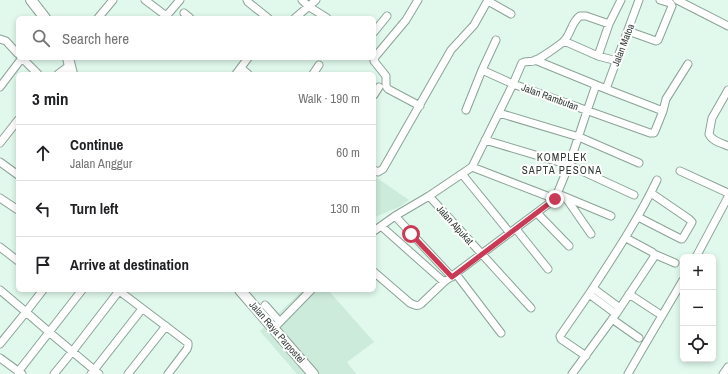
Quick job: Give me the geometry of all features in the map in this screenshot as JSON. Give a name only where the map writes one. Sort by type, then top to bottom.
[{"type":"main road","points":[[31,0],[43,16]]},
{"type":"main road","name":"Jalan Raya Parpostel","points":[[242,292],[277,325],[313,374]]},
{"type":"street","points":[[100,16],[113,0]]},
{"type":"street","points":[[146,0],[165,15],[168,14],[180,0]]},
{"type":"street","points":[[248,0],[248,2],[266,16]]},
{"type":"street","points":[[302,0],[308,6],[325,16]]},
{"type":"street","points":[[297,16],[316,0]]},
{"type":"street","points":[[376,56],[406,20],[418,0]]},
{"type":"street","points":[[376,171],[378,172],[383,169],[451,50],[474,25],[488,0],[511,14]]},
{"type":"street","name":"Jalan Matoa","points":[[598,56],[609,24],[621,0]]},
{"type":"street","name":"Jalan Matoa","points":[[606,89],[639,0]]},
{"type":"street","points":[[628,31],[658,40],[672,6],[670,3],[660,0]]},
{"type":"street","points":[[677,0],[728,26]]},
{"type":"street","points":[[376,30],[387,16]]},
{"type":"street","points":[[376,230],[472,168],[513,84],[520,65],[524,62],[535,60],[543,56],[564,41],[574,21],[580,16],[586,16],[609,24]]},
{"type":"street","points":[[0,39],[6,41],[16,52]]},
{"type":"street","points":[[466,110],[496,40]]},
{"type":"street","points":[[564,41],[598,56],[617,61]]},
{"type":"street","points":[[0,87],[20,60]]},
{"type":"street","points":[[24,60],[36,72]]},
{"type":"street","points":[[239,71],[244,60]]},
{"type":"street","points":[[374,60],[386,76],[386,86],[388,89],[420,106]]},
{"type":"street","points":[[535,60],[663,111],[666,99],[688,64]]},
{"type":"street","points":[[314,72],[319,65]]},
{"type":"street","points":[[61,72],[70,66]]},
{"type":"street","name":"Jalan Rambutan","points":[[482,70],[513,84],[650,133],[655,131],[663,111]]},
{"type":"street","points":[[376,274],[410,302],[416,306],[419,305],[444,282],[557,197],[596,85]]},
{"type":"street","points":[[376,92],[380,87]]},
{"type":"street","points":[[728,90],[712,118],[709,134],[713,140],[728,146]]},
{"type":"street","points":[[499,113],[578,137],[639,163]]},
{"type":"street","points":[[0,142],[16,122]]},
{"type":"street","points":[[486,140],[569,165],[634,195]]},
{"type":"street","points":[[0,162],[16,174]]},
{"type":"street","points":[[472,168],[557,197],[566,198],[611,216]]},
{"type":"street","points":[[680,171],[728,193]]},
{"type":"street","points":[[462,174],[548,269]]},
{"type":"street","points":[[586,356],[561,339],[560,336],[626,238],[657,180]]},
{"type":"street","points":[[638,217],[682,239],[691,224],[692,222],[689,219],[651,193]]},
{"type":"street","name":"Jalan Alpukat","points":[[429,196],[530,308]]},
{"type":"street","points":[[698,254],[728,197]]},
{"type":"street","points":[[0,198],[16,209]]},
{"type":"street","points":[[566,198],[591,234]]},
{"type":"street","points":[[537,213],[569,246]]},
{"type":"street","points":[[395,216],[454,275],[501,333]]},
{"type":"street","points":[[381,226],[444,282]]},
{"type":"street","points":[[626,238],[654,254],[675,263]]},
{"type":"street","points":[[0,247],[16,259]]},
{"type":"street","points":[[572,374],[616,314],[654,254]]},
{"type":"street","points":[[628,374],[680,285]]},
{"type":"street","points":[[0,290],[95,373],[142,309]]},
{"type":"street","points":[[591,291],[639,338]]},
{"type":"street","points":[[0,344],[42,292]]},
{"type":"street","points":[[0,358],[20,373],[49,332],[80,292]]},
{"type":"street","points":[[54,374],[117,292]]},
{"type":"street","points":[[121,292],[188,343],[188,346],[168,374]]},
{"type":"street","points":[[265,306],[277,325],[309,292]]},
{"type":"street","points":[[629,294],[658,313]]},
{"type":"street","points":[[128,374],[166,326]]},
{"type":"street","points":[[723,374],[728,367]]},
{"type":"shaded area","points":[[376,177],[409,200],[399,207],[376,217]]},
{"type":"shaded area","points":[[301,292],[330,292],[374,342],[347,362],[356,374],[297,374],[260,331]]},
{"type":"district","name":"KOMPLEK SAPTA PESONA","points":[[562,163]]},
{"type":"route","points":[[411,234],[452,277],[555,199]]}]
